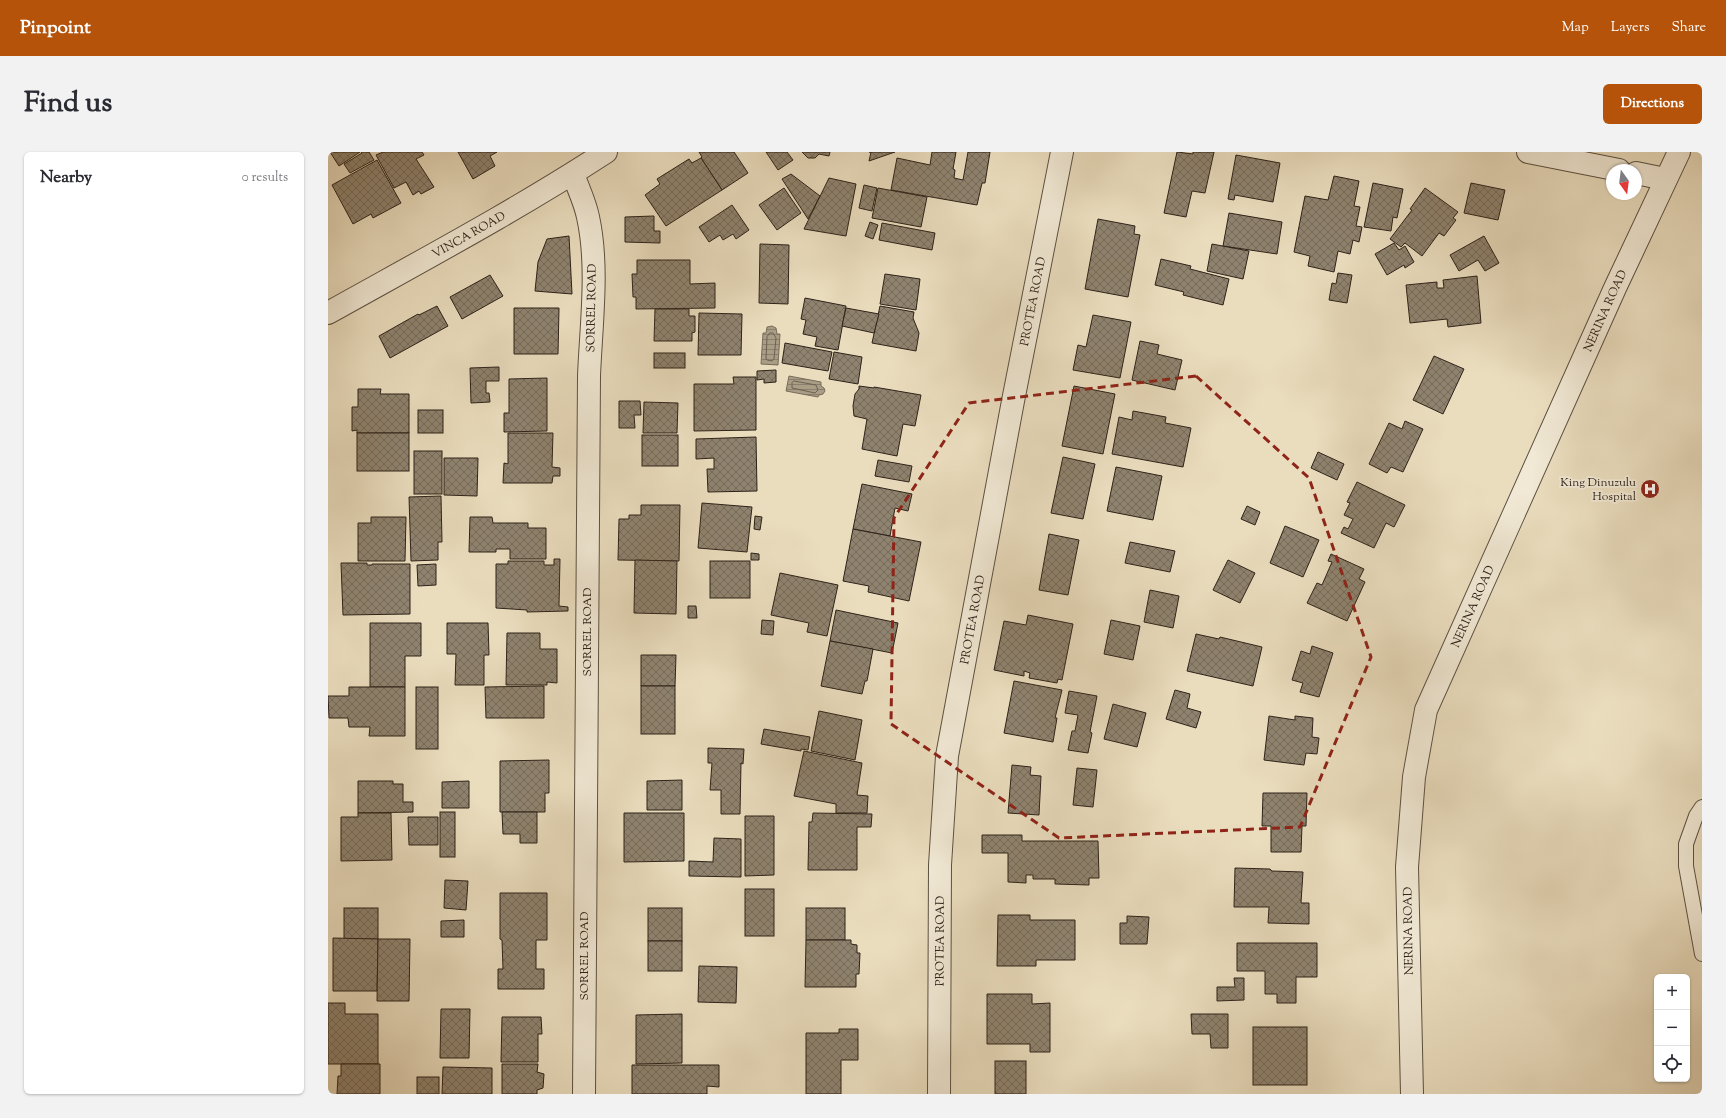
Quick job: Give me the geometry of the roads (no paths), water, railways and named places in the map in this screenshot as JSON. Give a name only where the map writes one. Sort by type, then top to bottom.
[{"type":"street","name":"VINCA ROAD","points":[[328,313],[573,174],[606,152]]},
{"type":"street","name":"PROTEA ROAD","points":[[939,1094],[940,865],[948,756],[1012,401],[1062,152]]},
{"type":"street","points":[[1528,152],[1606,167]]},
{"type":"street","name":"NERINA ROAD","points":[[1412,1094],[1407,867],[1414,776],[1426,710],[1665,179],[1679,152]]},
{"type":"street","name":"SORREL ROAD","points":[[573,174],[588,216],[592,241],[593,295],[589,376],[584,1094]]},
{"type":"street","points":[[1642,174],[1665,179]]},
{"type":"lane","points":[[1702,807],[1696,816],[1686,844],[1686,859],[1689,881],[1702,954]]},
{"type":"water","points":[[772,326],[776,328],[777,334],[780,334],[778,365],[761,364],[763,333],[766,333],[767,327]]},
{"type":"water","points":[[789,376],[821,382],[821,386],[825,391],[818,397],[786,391]]},
{"type":"place","name":"King Dinuzulu Hospital","points":[[1650,489]]}]
